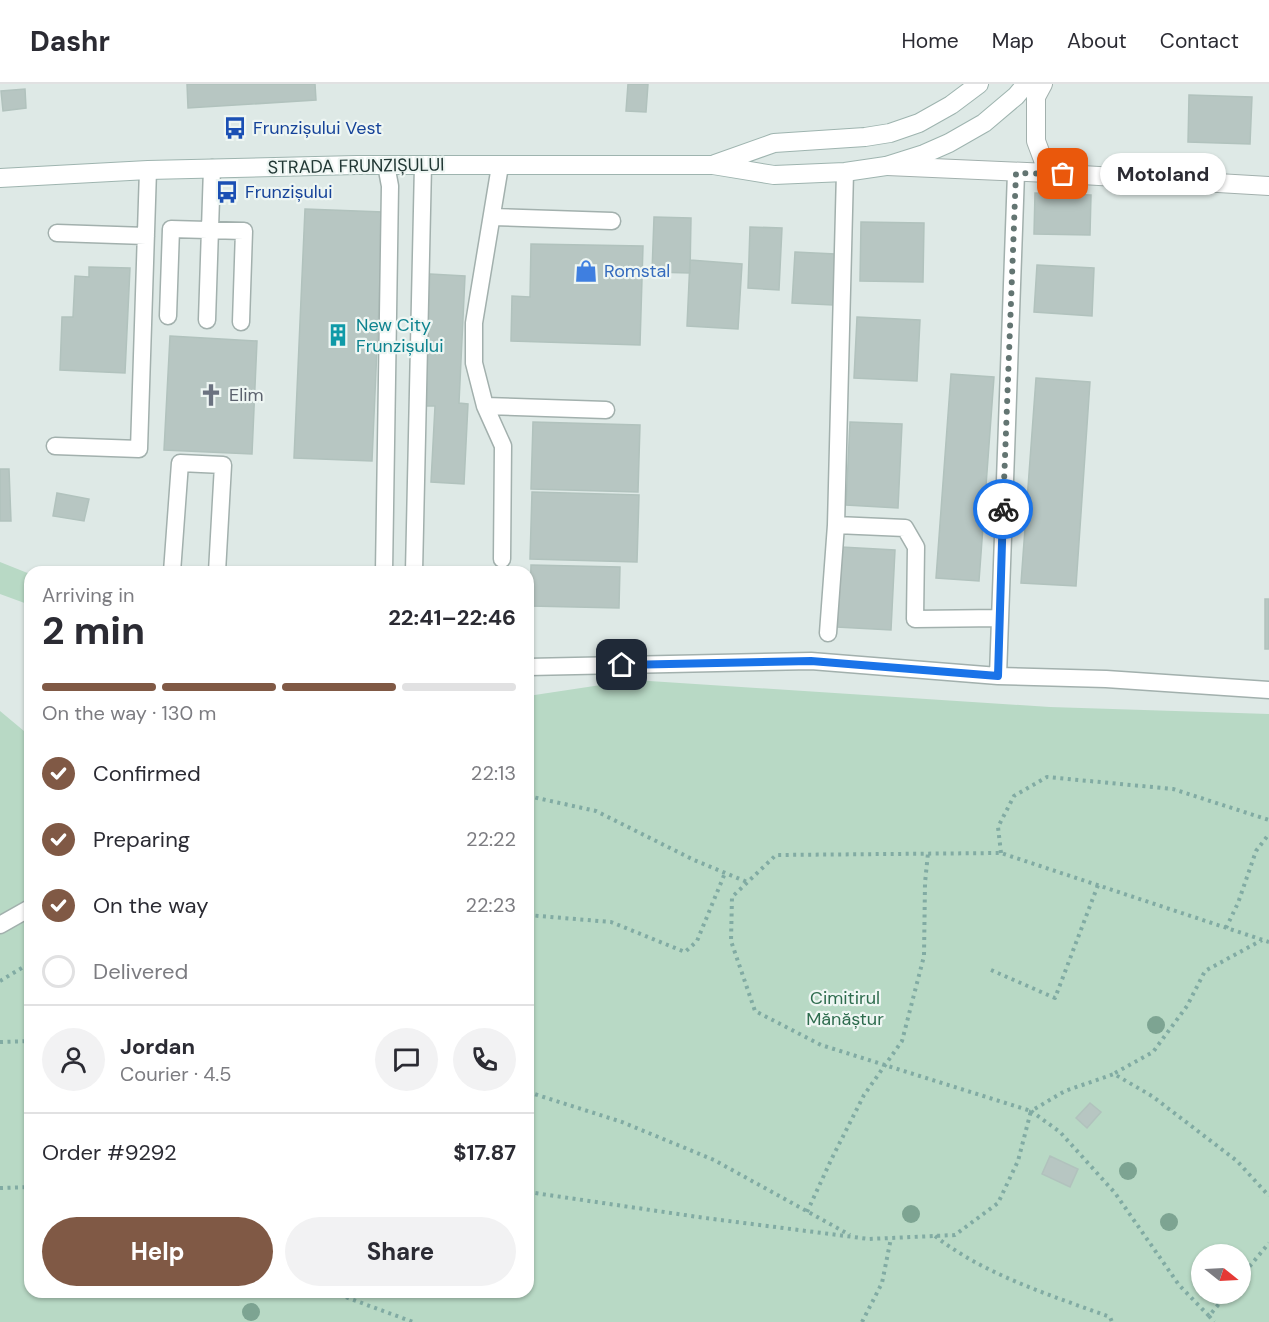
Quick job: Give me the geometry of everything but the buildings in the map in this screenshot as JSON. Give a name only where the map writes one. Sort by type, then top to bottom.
[{"type":"main road","name":"STRADA FRUNZIȘULUI","points":[[713,165],[774,143],[865,137],[890,133],[919,123],[943,110],[979,84]]},
{"type":"main road","name":"STRADA FRUNZIȘULUI","points":[[0,178],[148,170],[386,165],[713,165],[774,175],[845,172],[886,166],[924,154],[958,138],[984,123],[1016,96],[1026,84]]},
{"type":"main road","points":[[1043,84],[1036,97],[1036,141],[1048,173]]},
{"type":"main road","name":"STRADA FRUNZIȘULUI","points":[[886,166],[1269,186]]},
{"type":"lane","points":[[384,566],[390,186],[386,165]]},
{"type":"lane","points":[[414,566],[423,165]]},
{"type":"lane","points":[[500,166],[474,323],[474,363],[485,406],[503,446],[502,559]]},
{"type":"lane","points":[[207,320],[212,168]]},
{"type":"lane","points":[[55,446],[139,448],[148,170]]},
{"type":"lane","points":[[828,633],[836,525],[845,172]]},
{"type":"lane","points":[[998,676],[1016,173]]},
{"type":"lane","points":[[492,218],[612,221]]},
{"type":"lane","points":[[168,316],[171,229],[244,231],[241,322]]},
{"type":"lane","points":[[57,232],[146,236]]},
{"type":"lane","points":[[485,406],[606,410]]},
{"type":"lane","points":[[172,566],[180,463],[223,465],[217,566]]},
{"type":"lane","points":[[836,525],[904,528],[916,547],[915,619],[1000,618]]},
{"type":"lane","points":[[534,667],[811,661],[998,676],[1106,679],[1269,690]]},
{"type":"lane","points":[[0,925],[24,911]]},
{"type":"path","points":[[1002,853],[998,827],[1014,795],[1047,777],[1173,789],[1269,820]]},
{"type":"path","points":[[534,797],[596,812],[694,860],[747,882]]},
{"type":"path","points":[[1226,928],[1238,903],[1256,851],[1269,834]]},
{"type":"path","points":[[807,1212],[864,1095],[902,1041],[924,956],[928,853]]},
{"type":"path","points":[[1214,1322],[1179,1285],[1115,1193],[1060,1132],[1030,1111],[821,1045],[755,1011],[731,941],[732,897],[776,855],[1002,853],[1269,942]]},
{"type":"path","points":[[534,916],[611,922],[685,952],[697,941],[725,873]]},
{"type":"path","points":[[991,970],[1054,998],[1098,885]]},
{"type":"path","points":[[534,1193],[852,1237],[955,1235],[998,1203],[1018,1161],[1030,1111],[1065,1091],[1114,1074],[1153,1052],[1187,1006],[1205,971],[1262,940]]},
{"type":"path","points":[[0,981],[24,967]]},
{"type":"path","points":[[0,1042],[24,1041]]},
{"type":"path","points":[[1114,1074],[1152,1096],[1237,1161],[1269,1196]]},
{"type":"path","points":[[534,1094],[622,1122],[714,1160],[852,1237]]},
{"type":"path","points":[[0,1188],[24,1186]]},
{"type":"path","points":[[935,1236],[956,1252],[1025,1285],[1110,1317],[1112,1322]]},
{"type":"path","points":[[862,1322],[882,1283],[891,1238]]},
{"type":"path","points":[[1251,1265],[1269,1243]]},
{"type":"path","points":[[348,1298],[413,1322]]},
{"type":"path","points":[[1209,1316],[1219,1304]]},
{"type":"green space","points":[[0,562],[24,572],[24,603],[0,594]]},
{"type":"green space","name":"Cimitirul Mănăștur","points":[[634,680],[1050,707],[1269,714],[1269,1322],[0,1322],[0,711],[24,731],[24,1298],[534,1298],[534,695]]},
{"type":"way so far","points":[[1003,509],[1016,173],[1063,174]]},
{"type":"place","name":"Frunzișului Vest","points":[[235,128]]},
{"type":"place","name":"Motoland","points":[[1063,174]]},
{"type":"place","name":"Frunzișului","points":[[227,192]]},
{"type":"place","name":"Romstal","points":[[586,271]]},
{"type":"place","name":"New City Frunzișului","points":[[338,335]]},
{"type":"place","name":"Elim","points":[[211,395]]},
{"type":"route","points":[[622,665],[811,661],[998,676],[1003,509]]}]
